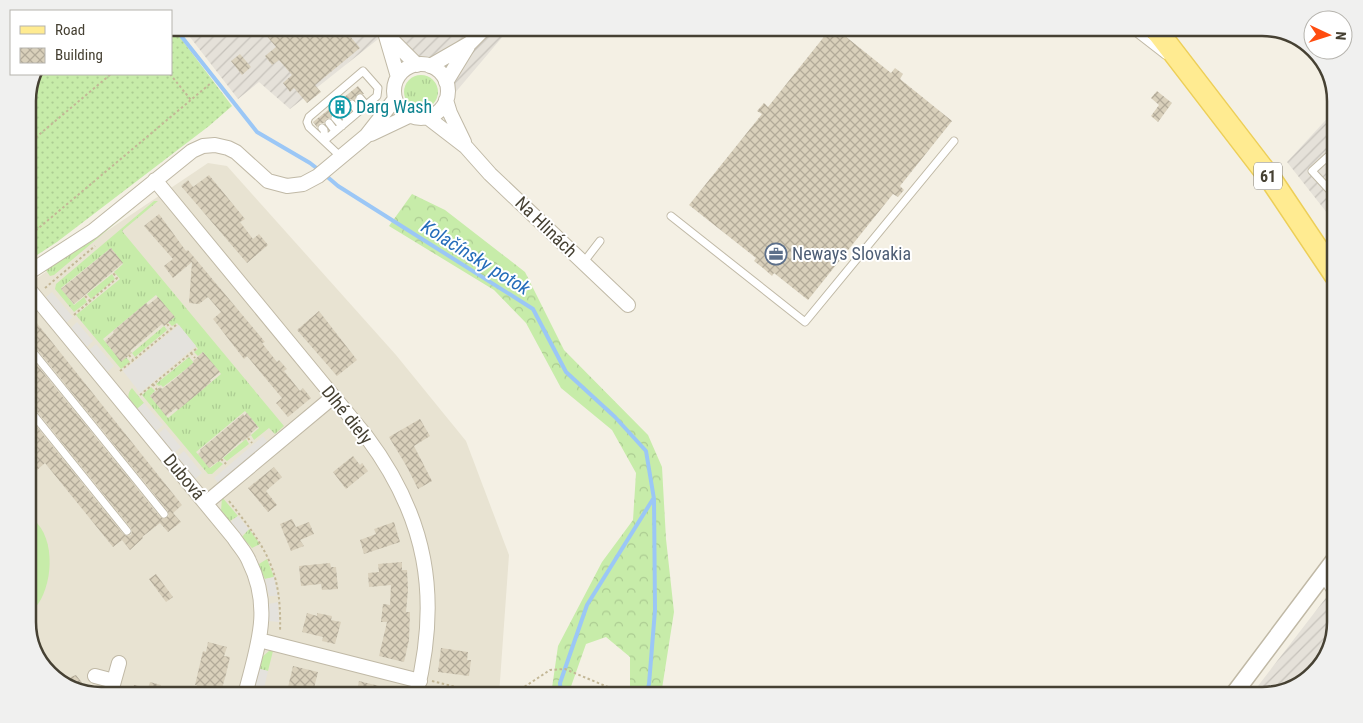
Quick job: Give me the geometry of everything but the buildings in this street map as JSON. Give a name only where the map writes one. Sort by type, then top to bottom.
[{"type":"main road","name":"61","points":[[1160,36],[1270,178],[1327,263]]},
{"type":"street","points":[[385,36],[398,77]]},
{"type":"street","points":[[390,36],[424,66],[437,70],[446,82],[448,91],[442,108],[427,118],[418,118],[403,112],[395,99],[394,91],[398,77],[404,71],[424,66],[470,43]]},
{"type":"street","points":[[446,82],[470,43],[477,36]]},
{"type":"street","points":[[36,268],[92,231],[192,151],[203,146],[215,145],[228,148],[236,152],[261,176],[276,184],[287,186],[303,184],[318,176],[366,136],[395,99]]},
{"type":"street","name":"Na Hlinách","points":[[446,100],[466,147]]},
{"type":"street","points":[[366,136],[410,116]]},
{"type":"street","name":"Na Hlinách","points":[[427,118],[466,147],[490,174],[628,305]]},
{"type":"street","name":"Dlhé diely","points":[[155,180],[366,436],[396,480],[413,520],[425,566],[428,602],[427,636],[418,687]]},
{"type":"street","name":"Dubová","points":[[36,298],[206,503],[249,559],[258,583],[262,613],[259,640],[246,687]]},
{"type":"street","points":[[206,503],[333,397]]},
{"type":"street","points":[[1240,687],[1327,571]]},
{"type":"street","points":[[259,640],[420,680]]},
{"type":"street","points":[[113,687],[119,663]]},
{"type":"street","points":[[95,676],[114,682]]},
{"type":"lane","points":[[1139,36],[1196,80]]},
{"type":"lane","points":[[363,71],[378,88],[377,96],[325,140],[309,127],[308,117],[317,115],[333,102],[343,93],[348,83],[363,71]]},
{"type":"lane","points":[[348,83],[354,90]]},
{"type":"lane","points":[[360,98],[366,105]]},
{"type":"lane","points":[[352,104],[358,112]]},
{"type":"lane","points":[[342,113],[348,120]]},
{"type":"lane","points":[[335,118],[342,126]]},
{"type":"lane","points":[[329,123],[335,131]]},
{"type":"lane","points":[[322,128],[325,140],[336,161]]},
{"type":"lane","points":[[671,216],[805,322],[954,141]]},
{"type":"lane","points":[[1327,157],[1312,171],[1327,187]]},
{"type":"lane","points":[[583,263],[600,241]]},
{"type":"lane","points":[[36,356],[164,514]]},
{"type":"lane","points":[[36,418],[127,531]]},
{"type":"lane","points":[[1322,577],[1327,584]]},
{"type":"path","points":[[36,137],[110,75]]},
{"type":"path","points":[[171,75],[191,100]]},
{"type":"path","points":[[36,231],[211,83]]},
{"type":"path","points":[[74,315],[117,278],[113,273]]},
{"type":"path","points":[[85,296],[90,301]]},
{"type":"path","points":[[167,324],[171,329]]},
{"type":"path","points":[[120,371],[176,324]]},
{"type":"path","points":[[140,395],[196,348]]},
{"type":"path","points":[[191,353],[195,358]]},
{"type":"path","points":[[129,355],[133,360]]},
{"type":"path","points":[[153,384],[158,390]]},
{"type":"path","points":[[248,438],[252,443]]},
{"type":"path","points":[[222,459],[226,464]]},
{"type":"path","points":[[525,687],[550,670],[565,669],[606,687]]},
{"type":"path","points":[[420,680],[450,687]]},
{"type":"shaded area","points":[[189,36],[382,36],[290,109],[259,82],[238,99]]},
{"type":"shaded area","points":[[391,36],[503,36],[454,94]]},
{"type":"shaded area","points":[[1327,119],[1327,213],[1287,162]]},
{"type":"shaded area","points":[[208,163],[227,166],[396,355],[466,441],[509,555],[500,687],[101,687],[80,683],[58,671],[43,650],[36,626],[36,279]]},
{"type":"shaded area","points":[[52,292],[73,317],[66,323],[45,298]]},
{"type":"shaded area","points":[[77,322],[93,341],[87,347],[71,328]]},
{"type":"shaded area","points":[[179,325],[196,346],[140,393],[123,371]]},
{"type":"shaded area","points":[[96,344],[114,366],[107,372],[89,350]]},
{"type":"shaded area","points":[[144,403],[163,425],[156,431],[137,409]]},
{"type":"shaded area","points":[[165,428],[181,447],[174,453],[158,434]]},
{"type":"shaded area","points":[[263,436],[269,444],[220,485],[214,478]]},
{"type":"shaded area","points":[[184,451],[202,473],[195,479],[177,457]]},
{"type":"shaded area","points":[[238,516],[249,529],[242,535],[231,522]]},
{"type":"shaded area","points":[[274,577],[278,596],[269,596],[265,579]]},
{"type":"shaded area","points":[[1327,596],[1325,639],[1311,665],[1298,676],[1283,683],[1257,687]]},
{"type":"shaded area","points":[[278,602],[279,622],[269,621],[269,604]]},
{"type":"shaded area","points":[[260,669],[268,671],[264,687],[255,686]]},
{"type":"green space","points":[[172,36],[179,36],[232,106],[209,126],[57,242],[36,256],[36,97],[38,84],[42,75],[172,75]]},
{"type":"green space","points":[[421,75],[428,76],[433,80],[437,85],[437,99],[433,104],[428,108],[421,109],[414,108],[409,104],[405,99],[404,92],[405,85],[409,80],[414,76]]},
{"type":"green space","points":[[412,194],[445,210],[525,272],[564,350],[648,435],[662,467],[666,539],[674,612],[662,687],[630,687],[630,657],[606,637],[586,644],[571,687],[552,687],[558,646],[602,562],[633,520],[636,473],[612,430],[561,388],[526,323],[494,290],[389,226]]},
{"type":"green space","points":[[146,195],[149,195],[54,275],[50,276],[45,269]]},
{"type":"green space","points":[[154,201],[158,201],[122,231],[284,426],[275,434],[269,428],[254,440],[251,435],[259,428],[245,411],[196,452],[210,468],[219,461],[223,464],[212,474],[208,474],[142,395],[151,387],[155,391],[150,396],[168,418],[221,374],[203,352],[198,356],[194,352],[198,349],[177,323],[172,326],[168,322],[174,317],[156,295],[103,339],[121,361],[126,357],[130,362],[121,369],[76,315],[120,279],[114,272],[123,264],[111,248],[61,288],[74,305],[84,297],[87,302],[74,312],[55,289],[56,284]]},
{"type":"green space","points":[[112,274],[115,279],[91,299],[87,294]]},
{"type":"green space","points":[[164,326],[167,330],[135,357],[132,353]]},
{"type":"green space","points":[[189,357],[194,363],[163,387],[156,384]]},
{"type":"green space","points":[[132,388],[144,403],[137,409],[132,405],[128,396]]},
{"type":"green space","points":[[246,439],[249,444],[227,461],[223,458]]},
{"type":"green space","points":[[222,497],[238,516],[228,522],[221,511]]},
{"type":"green space","points":[[36,522],[44,533],[48,544],[49,557],[47,583],[36,606]]},
{"type":"green space","points":[[249,529],[260,544],[252,548],[242,537]]},
{"type":"green space","points":[[267,559],[274,577],[265,579],[259,564]]},
{"type":"green space","points":[[269,651],[273,651],[268,671],[260,669],[261,658]]},
{"type":"waterway","name":"Kolačínsky potok","points":[[181,36],[257,132],[319,170]]},
{"type":"waterway","name":"Kolačínsky potok","points":[[324,174],[338,186],[533,309],[566,372],[615,417],[646,451],[654,499],[655,610],[648,687]]},
{"type":"waterway","points":[[560,687],[560,683],[587,605],[653,499]]},
{"type":"place","name":"Darg Wash","points":[[340,107]]},
{"type":"place","name":"Neways Slovakia","points":[[776,254]]}]
